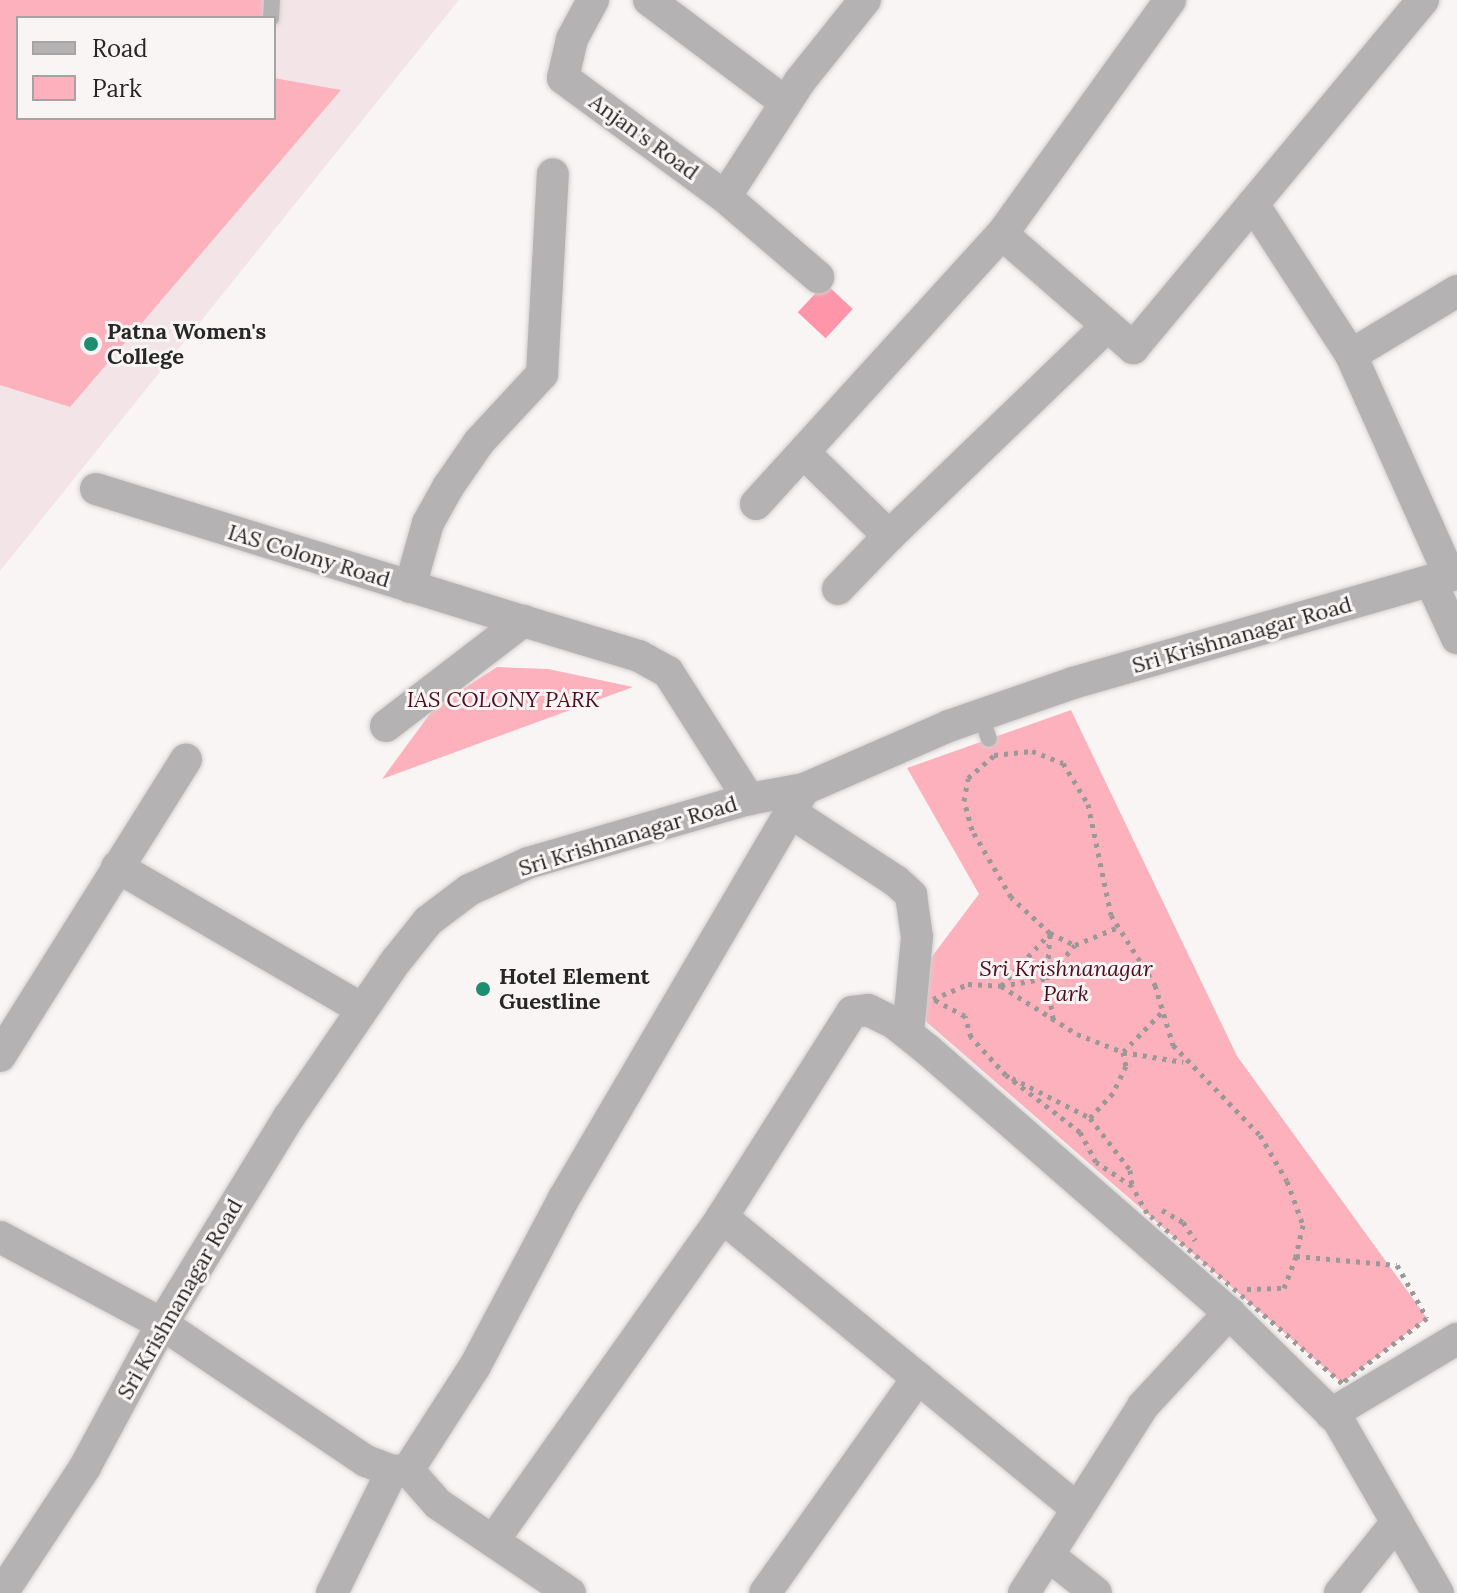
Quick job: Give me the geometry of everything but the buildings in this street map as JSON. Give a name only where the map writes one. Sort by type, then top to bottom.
[{"type":"street","name":"Anjan's Road","points":[[593,0],[572,39],[563,78],[725,197],[818,277]]},
{"type":"street","points":[[649,0],[786,103]]},
{"type":"street","points":[[725,197],[786,103],[865,0]]},
{"type":"street","points":[[756,504],[806,455],[1002,234],[1170,0]]},
{"type":"street","points":[[1002,234],[1133,348],[1423,0]]},
{"type":"street","points":[[410,587],[428,523],[448,487],[479,442],[542,374],[553,174]]},
{"type":"street","points":[[1253,204],[1351,355],[1446,577],[1457,638]]},
{"type":"street","points":[[1351,355],[1457,291]]},
{"type":"street","points":[[838,589],[1107,326]]},
{"type":"street","points":[[806,455],[889,536]]},
{"type":"street","name":"IAS Colony Road","points":[[96,489],[639,656],[668,672],[749,799]]},
{"type":"street","name":"Sri Krishnanagar Road","points":[[2,1593],[85,1467],[162,1324],[281,1129],[362,1009],[428,921],[469,890],[528,863],[749,799],[797,800],[985,727],[1073,683],[1446,577]]},
{"type":"street","points":[[386,726],[523,621]]},
{"type":"street","points":[[0,1056],[186,760]]},
{"type":"street","points":[[332,1593],[400,1470],[475,1366],[564,1198],[797,800],[911,895],[917,937],[908,1033]]},
{"type":"street","points":[[117,867],[362,1009]]},
{"type":"street","points":[[493,1541],[722,1217],[852,1012],[868,1010],[908,1033],[1229,1313],[1331,1414],[1438,1593]]},
{"type":"street","points":[[722,1217],[1078,1509]]},
{"type":"street","points":[[0,1237],[162,1324],[366,1461],[400,1470],[438,1504],[570,1593]]},
{"type":"street","points":[[1024,1593],[1143,1406],[1229,1313]]},
{"type":"street","points":[[1331,1414],[1457,1339]]},
{"type":"street","points":[[765,1593],[918,1378]]},
{"type":"street","points":[[1340,1593],[1397,1522]]},
{"type":"street","points":[[1048,1555],[1096,1593]]},
{"type":"path","points":[[1075,945],[1050,933],[1011,897],[972,830],[964,801],[968,778],[994,755],[1032,751],[1063,763],[1088,804],[1116,928],[1155,985],[1161,1013],[1184,1063],[1260,1135],[1287,1181],[1303,1225],[1284,1288],[1242,1289],[1211,1265],[1183,1222],[1096,1162],[1080,1132],[1006,1075],[971,1037],[965,1016],[933,999],[968,984],[1001,986],[1047,978],[1075,945],[1116,928]]},
{"type":"path","points":[[1050,933],[1047,978],[1053,1019]]},
{"type":"path","points":[[1001,986],[1050,933]]},
{"type":"path","points":[[1001,986],[1101,1046],[1184,1063]]},
{"type":"path","points":[[1123,1052],[1161,1013]]},
{"type":"path","points":[[1090,1118],[1113,1093],[1126,1066],[1123,1052]]},
{"type":"path","points":[[1006,1075],[1090,1118],[1130,1170],[1132,1186],[1147,1213],[1342,1383],[1427,1318],[1397,1265],[1296,1256]]},
{"type":"shaded area","name":"Patna Women's College","points":[[0,0],[459,0],[0,571]]},
{"type":"shaded area","points":[[825,283],[853,309],[826,338],[798,312]]},
{"type":"green space","points":[[0,0],[264,0],[263,16],[16,16],[16,120],[276,120],[276,78],[341,90],[70,407],[0,385]]},
{"type":"green space","name":"IAS COLONY PARK","points":[[497,667],[548,669],[633,687],[382,779],[435,707]]},
{"type":"green space","name":"Sri Krishnanagar Park","points":[[1071,710],[1237,1056],[1427,1318],[1342,1383],[900,999],[979,894],[907,768]]},
{"type":"place","name":"Patna Women's College","points":[[91,344]]},
{"type":"place","name":"Hotel Element Guestline","points":[[483,989]]}]
